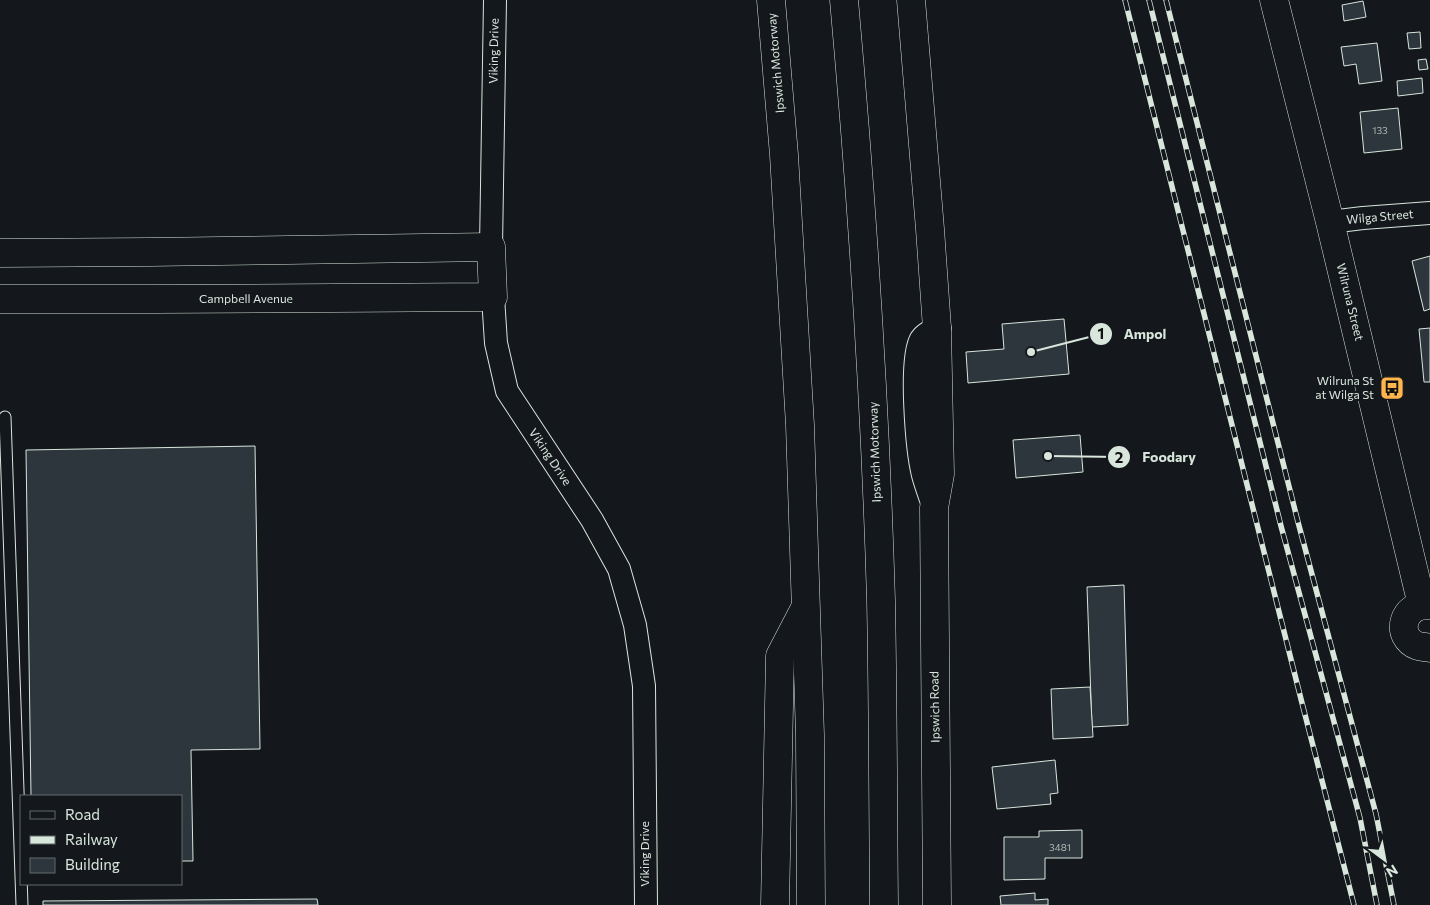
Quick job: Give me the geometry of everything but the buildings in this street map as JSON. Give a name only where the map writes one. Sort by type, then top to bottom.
[{"type":"main road","name":"Ipswich Motorway","points":[[771,0],[784,155],[800,425],[810,735],[811,905]]},
{"type":"main road","name":"Ipswich Motorway","points":[[844,0],[864,250],[874,425],[881,600],[884,905]]},
{"type":"main road","name":"Ipswich Road","points":[[911,0],[930,229],[936,328],[940,474],[934,508],[937,905]]},
{"type":"main road","name":"Wilruna Street","points":[[1274,0],[1426,605],[1414,608],[1409,612],[1404,624],[1405,630],[1411,642],[1430,648]]},
{"type":"main road","points":[[0,253],[491,247]]},
{"type":"main road","name":"Viking Drive","points":[[491,247],[493,297]]},
{"type":"main road","name":"Campbell Avenue","points":[[0,299],[493,297]]},
{"type":"main road","points":[[775,905],[780,656],[805,608]]},
{"type":"street","name":"Viking Drive","points":[[491,247],[495,0]]},
{"type":"street","name":"Wilga Street","points":[[1330,222],[1430,213]]},
{"type":"street","name":"Viking Drive","points":[[493,297],[496,343],[507,390],[592,520],[619,569],[635,625],[644,686],[646,905]]},
{"type":"lane","points":[[5,417],[20,848]]},
{"type":"lane","points":[[21,885],[22,905]]},
{"type":"railway","points":[[1125,0],[1354,905]]},
{"type":"railway","points":[[1149,0],[1281,526],[1360,818],[1377,905]]},
{"type":"railway","points":[[1166,0],[1298,522],[1376,814],[1394,905]]},
{"type":"place","name":"Ampol","points":[[1031,352]]},
{"type":"place","name":"Wilruna St at Wilga St","points":[[1392,388]]},
{"type":"place","name":"Foodary","points":[[1048,456]]}]
